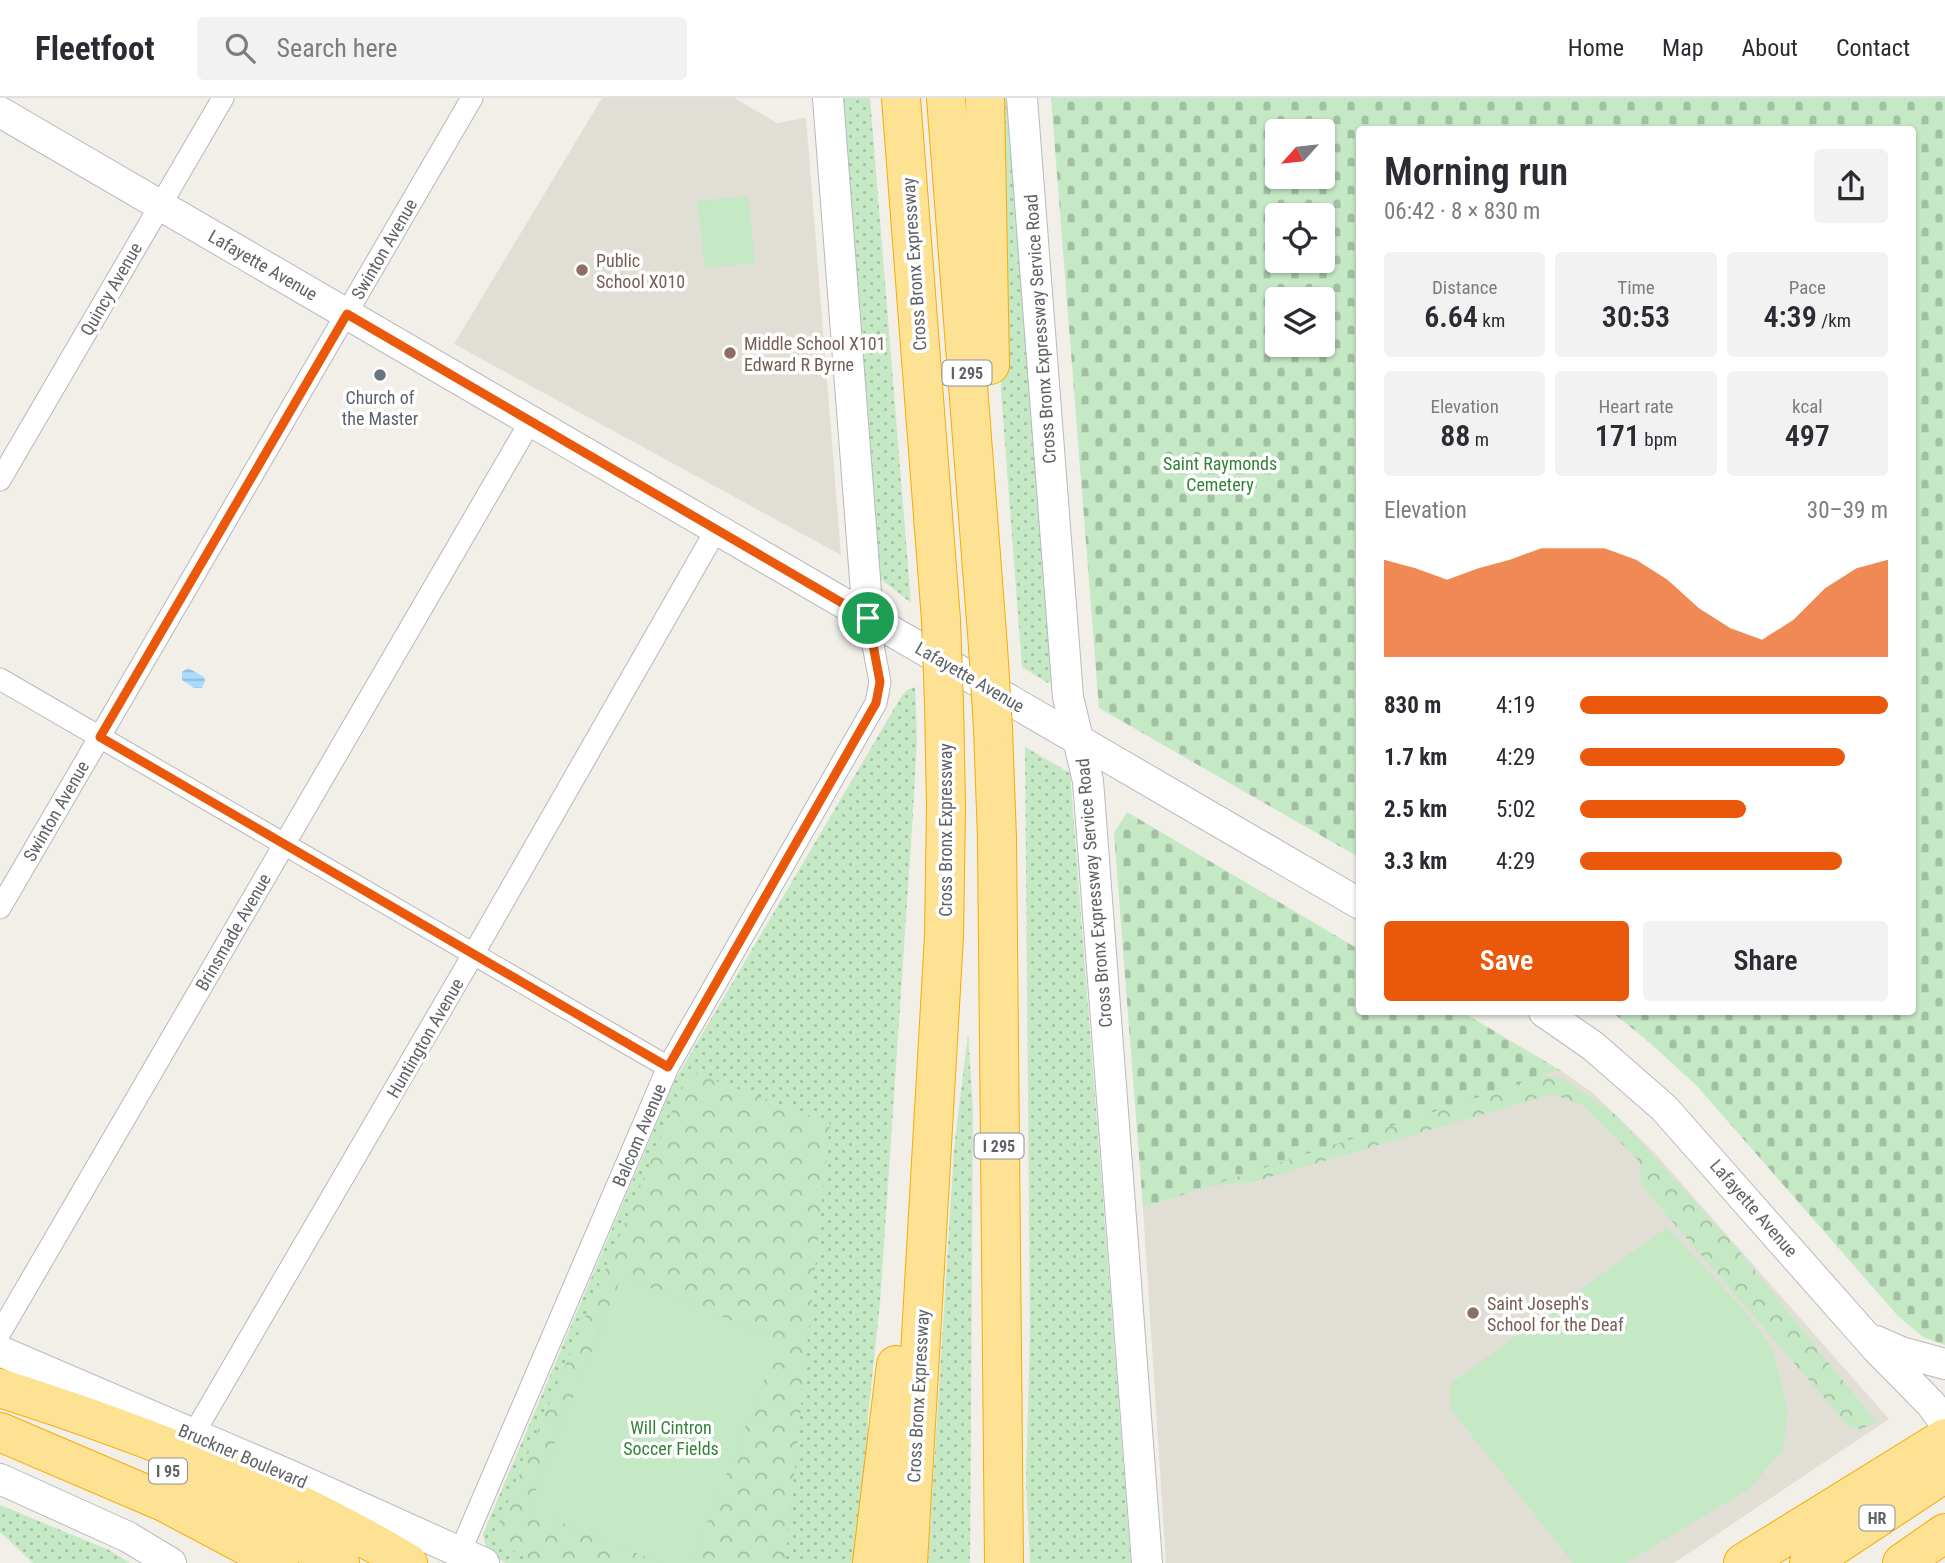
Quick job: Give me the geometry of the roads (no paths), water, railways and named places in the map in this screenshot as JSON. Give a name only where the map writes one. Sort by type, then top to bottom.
[{"type":"highway","name":"Cross Bronx Expressway","points":[[901,98],[941,620],[946,872],[943,967],[908,1563]]},
{"type":"highway","name":"I 295","points":[[946,98],[993,729],[997,838],[1004,1563]]},
{"type":"highway","points":[[985,98],[991,422],[988,647]]},
{"type":"highway","points":[[872,1563],[943,967]]},
{"type":"highway","points":[[0,1388],[100,1420],[184,1454],[312,1511],[408,1563]]},
{"type":"highway","name":"I 95","points":[[0,1395],[154,1464],[340,1563]]},
{"type":"highway","points":[[1742,1563],[1941,1415]]},
{"type":"highway","points":[[0,1432],[164,1502],[279,1563]]},
{"type":"highway","name":"I 95","points":[[0,1439],[129,1502],[226,1563]]},
{"type":"highway","name":"HR","points":[[1809,1563],[1945,1473]]},
{"type":"highway","points":[[1855,1563],[1945,1504]]},
{"type":"highway","points":[[1902,1563],[1945,1533]]},
{"type":"street","name":"Quincy Avenue","points":[[0,480],[223,98]]},
{"type":"street","name":"Swinton Avenue","points":[[0,908],[472,98]]},
{"type":"street","points":[[828,98],[868,618]]},
{"type":"street","name":"Cross Bronx Expressway Service Road","points":[[1022,98],[1068,697],[1088,781],[1147,1563]]},
{"type":"street","name":"Lafayette Avenue","points":[[0,112],[1356,902]]},
{"type":"street","name":"Brinsmade Avenue","points":[[0,1333],[530,422]]},
{"type":"street","name":"Huntington Avenue","points":[[193,1435],[474,953],[716,530]]},
{"type":"street","name":"Balcom Avenue","points":[[472,1558],[668,1067],[876,703],[880,682],[868,618]]},
{"type":"street","points":[[0,679],[668,1067]]},
{"type":"street","name":"Lafayette Avenue","points":[[1548,1015],[1593,1046],[1664,1108],[1863,1333],[1941,1415]]},
{"type":"street","points":[[1863,1333],[1901,1352],[1945,1364]]},
{"type":"street","name":"Bruckner Boulevard","points":[[0,1351],[280,1471],[472,1558]]},
{"type":"street","points":[[0,1479],[128,1537],[171,1563]]},
{"type":"water","points":[[188,668],[204,677],[202,688],[194,688],[182,680],[182,672]]},
{"type":"place","name":"Public School X010","points":[[582,270]]},
{"type":"place","name":"Middle School X101 Edward R Byrne","points":[[730,353]]},
{"type":"place","name":"Church of the Master","points":[[380,375]]},
{"type":"place","name":"Saint Joseph's School for the Deaf","points":[[1473,1313]]},
{"type":"park label","name":"Saint Raymonds Cemetery","points":[[1220,473]]},
{"type":"park label","name":"Will Cintron Soccer Fields","points":[[671,1437]]}]
